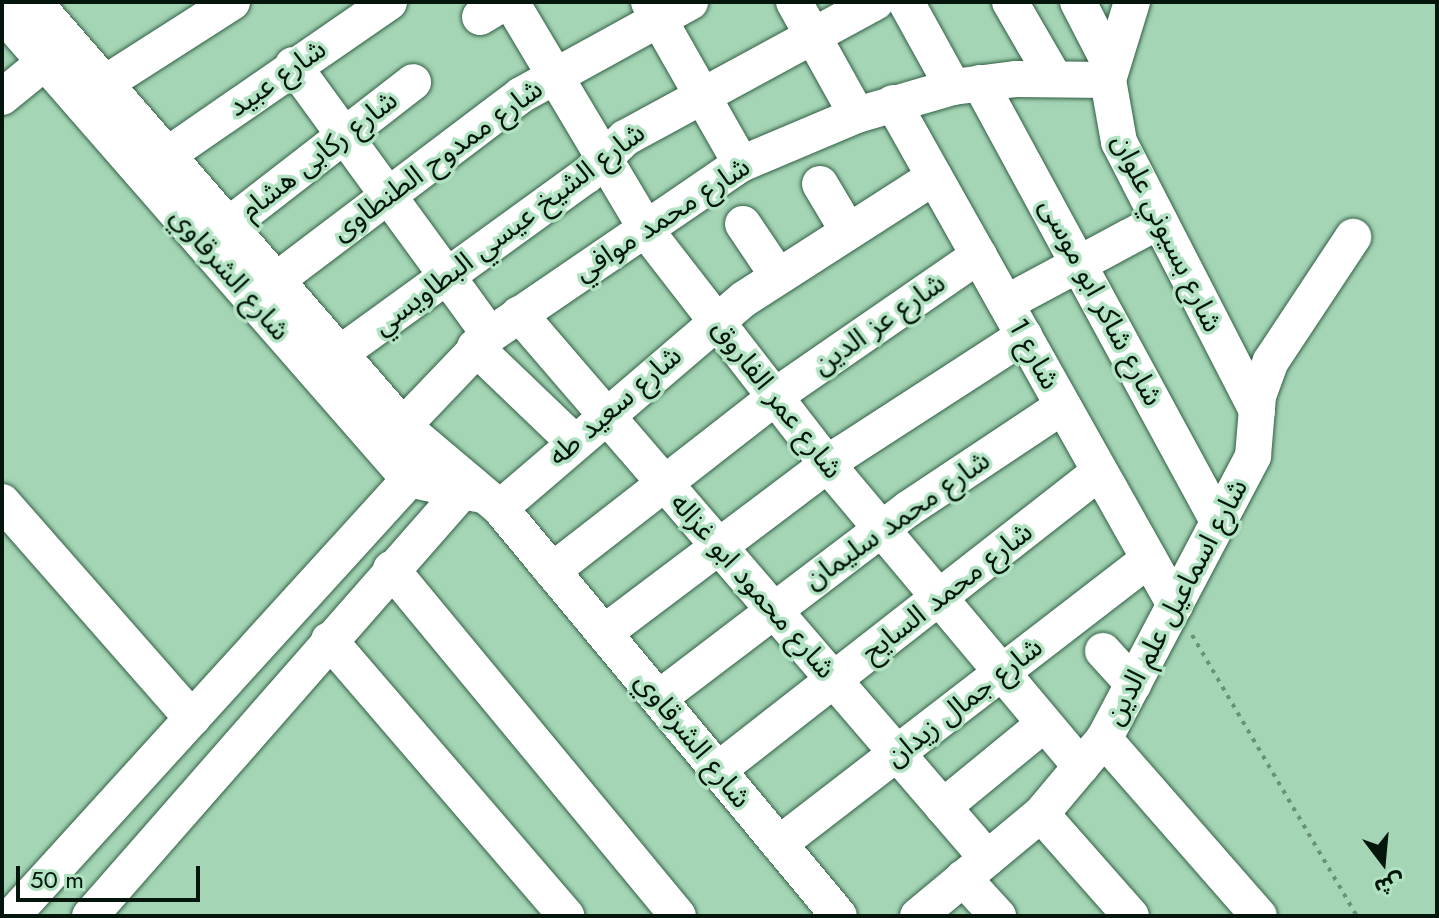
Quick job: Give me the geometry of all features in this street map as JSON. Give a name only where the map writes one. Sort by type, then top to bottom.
[{"type":"street","points":[[111,108],[232,2]]},
{"type":"street","name":"شارع عبيد","points":[[166,156],[293,65],[389,2]]},
{"type":"street","points":[[794,2],[857,115]]},
{"type":"street","name":"شارع الشيخ عيسي البطاويسي","points":[[327,363],[604,156],[703,93],[875,2]]},
{"type":"street","name":"شارع شاكر ابو موسى","points":[[906,2],[967,85],[1081,263],[1219,523]]},
{"type":"street","points":[[1010,2],[1054,78]]},
{"type":"street","points":[[1078,2],[1110,73]]},
{"type":"street","name":"شارع بسيوني علوان","points":[[1132,2],[1110,73],[1119,142],[1257,411]]},
{"type":"street","name":"شارع عمر الفاروق","points":[[498,7],[554,74],[643,226],[774,397],[1081,767]]},
{"type":"street","points":[[666,7],[703,93],[741,164]]},
{"type":"street","name":"شارع ممدوح الطنطاوى","points":[[274,282],[554,74],[666,7]]},
{"type":"street","name":"شارع الشرقاوي","points":[[52,8],[111,108],[327,363],[420,468],[480,499],[552,571],[839,916]]},
{"type":"street","name":"شارع الشرقاوي","points":[[2,13],[45,62],[111,108],[166,156],[274,282],[327,363],[403,426],[420,468]]},
{"type":"street","points":[[2,97],[45,62]]},
{"type":"street","points":[[293,65],[446,277],[482,341],[574,442]]},
{"type":"street","name":"شارع محمد موافي","points":[[403,426],[482,341],[643,226],[741,164],[893,103],[967,85],[1110,73]]},
{"type":"street","name":"شارع ركابى هشام","points":[[225,228],[413,82]]},
{"type":"street","name":"شارع 1","points":[[893,103],[1175,605]]},
{"type":"street","name":"شارع سعيد طه","points":[[90,916],[391,569],[480,499],[574,442],[716,321],[778,276],[934,177]]},
{"type":"street","points":[[820,184],[848,231]]},
{"type":"street","points":[[1006,303],[1159,221]]},
{"type":"street","points":[[743,224],[778,276]]},
{"type":"street","name":"شارع اسماعيل علم الدين","points":[[918,916],[1041,814],[1104,739],[1253,456],[1257,411],[1271,361],[1353,237]]},
{"type":"street","name":"شارع عز الدين","points":[[552,571],[774,397],[979,255]]},
{"type":"street","name":"شارع محمود ابو غزاله","points":[[519,314],[943,807],[998,916]]},
{"type":"street","points":[[604,633],[827,464],[1024,336]]},
{"type":"street","name":"شارع محمد سليمان","points":[[659,698],[881,529],[1063,406]]},
{"type":"street","points":[[12,916],[420,468]]},
{"type":"street","name":"شارع محمد السايح","points":[[718,770],[1100,472]]},
{"type":"street","points":[[2,502],[192,718]]},
{"type":"street","name":"شارع جمال زيدان","points":[[779,844],[1149,559]]},
{"type":"street","points":[[391,569],[678,916]]},
{"type":"street","points":[[329,640],[566,916]]},
{"type":"street","points":[[1103,651],[1133,684]]},
{"type":"street","points":[[943,807],[1044,724]]},
{"type":"street","points":[[1104,739],[1259,916]]},
{"type":"street","points":[[1041,814],[1131,916]]},
{"type":"path","points":[[1175,605],[1357,916]]}]
